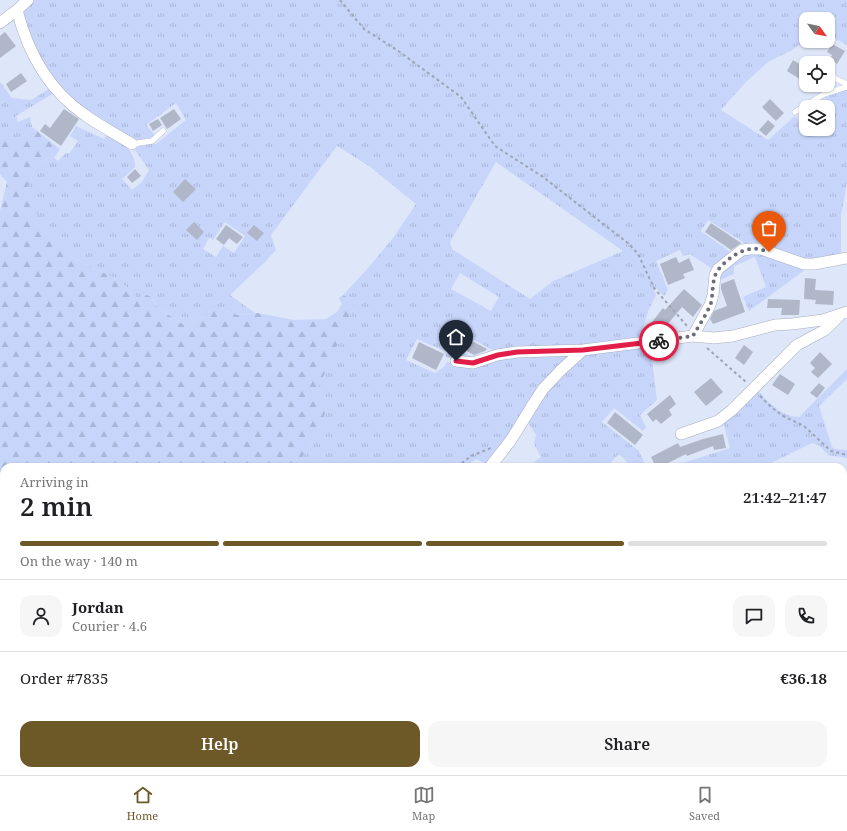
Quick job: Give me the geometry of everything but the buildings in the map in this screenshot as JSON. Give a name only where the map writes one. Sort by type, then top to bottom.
[{"type":"street","points":[[0,22],[28,0]]},
{"type":"street","points":[[17,10],[26,40],[33,56],[52,86],[84,115],[132,144]]},
{"type":"street","points":[[693,336],[710,305],[713,295],[713,284],[718,269],[742,250],[761,249],[804,264],[814,264],[847,258]]},
{"type":"street","points":[[456,361],[473,363],[498,355],[517,352],[583,350],[693,336],[714,338],[733,336],[775,325],[823,320],[845,312]]},
{"type":"street","points":[[681,434],[718,421],[732,410],[797,345],[825,330],[845,312]]},
{"type":"street","points":[[493,463],[511,440],[543,389],[583,350]]},
{"type":"lane","points":[[835,78],[847,85]]},
{"type":"lane","points":[[795,112],[824,94],[847,85]]},
{"type":"lane","points":[[132,144],[152,141],[163,131]]},
{"type":"path","points":[[340,0],[364,29],[397,50],[461,97],[496,146],[543,177],[629,244],[638,254],[654,288],[685,323],[693,336],[754,388],[771,407],[783,416],[804,426],[831,451],[847,455]]},
{"type":"path","points":[[462,463],[471,456],[511,440]]},
{"type":"green space","points":[[34,0],[847,0],[847,45],[835,39],[835,12],[799,12],[799,45],[768,62],[746,82],[721,110],[768,140],[795,116],[799,121],[799,136],[835,136],[835,100],[826,100],[824,97],[847,89],[847,182],[841,216],[841,256],[813,262],[745,247],[743,242],[708,220],[701,231],[733,254],[715,268],[711,268],[690,254],[683,256],[680,250],[656,261],[668,290],[664,296],[656,288],[654,290],[656,295],[649,309],[641,334],[634,342],[496,352],[456,330],[449,345],[477,360],[459,360],[445,357],[447,352],[417,339],[406,360],[435,373],[444,367],[447,362],[462,364],[498,358],[568,353],[569,359],[490,463],[484,463],[476,459],[471,463],[298,463],[322,423],[327,406],[315,393],[356,302],[343,295],[393,238],[416,204],[369,166],[337,146],[271,235],[276,250],[230,295],[255,313],[237,315],[220,309],[214,309],[201,319],[184,325],[158,308],[153,299],[141,301],[114,278],[69,256],[32,219],[27,188],[37,164],[50,157],[58,161],[66,153],[70,153],[78,141],[70,136],[76,126],[104,139],[109,131],[127,147],[133,156],[135,167],[122,179],[132,190],[142,182],[149,170],[135,150],[144,144],[156,144],[186,120],[176,103],[146,125],[155,135],[150,138],[134,141],[86,112],[63,91],[40,62],[23,16],[26,7]],"holes":[[[496,162],[623,251],[553,281],[530,299],[452,249],[450,242]],[[225,222],[245,236],[234,253],[223,246],[216,257],[203,249],[209,238],[213,240]],[[460,273],[499,297],[491,311],[451,289]]]},
{"type":"green space","points":[[0,82],[12,98],[31,100],[50,88],[54,93],[16,116],[18,122],[30,117],[32,127],[28,135],[0,139]]},
{"type":"green space","points":[[32,127],[60,149],[54,158],[50,157],[37,164],[27,188],[39,201],[40,210],[32,219],[69,256],[114,278],[141,301],[145,295],[150,296],[158,308],[184,325],[201,319],[214,309],[220,309],[237,315],[257,313],[294,320],[326,319],[337,312],[342,304],[339,298],[343,295],[356,302],[316,393],[327,406],[322,423],[298,463],[0,463],[0,211],[7,182],[0,174],[0,139],[28,135]]},
{"type":"green space","points":[[761,251],[806,269],[749,311],[743,297],[766,287],[755,257],[734,266],[734,274],[718,281],[718,274],[748,252]]},
{"type":"green space","points":[[650,344],[657,400],[640,415],[646,427],[643,431],[614,408],[602,422],[639,451],[644,463],[628,463],[619,454],[610,463],[533,463],[541,457],[534,444],[536,435],[526,419],[546,391],[584,355]]},
{"type":"green space","points":[[847,369],[847,379],[819,406],[832,447],[835,449],[847,450],[847,458],[828,455],[820,446],[812,443],[771,463],[683,463],[730,448],[723,421],[756,389],[775,408],[786,414],[799,417]]},
{"type":"way so far","points":[[659,341],[693,336],[710,305],[713,295],[715,275],[723,264],[742,250],[761,249],[769,252]]},
{"type":"route","points":[[456,361],[473,363],[498,355],[517,352],[583,350],[659,341]]}]
